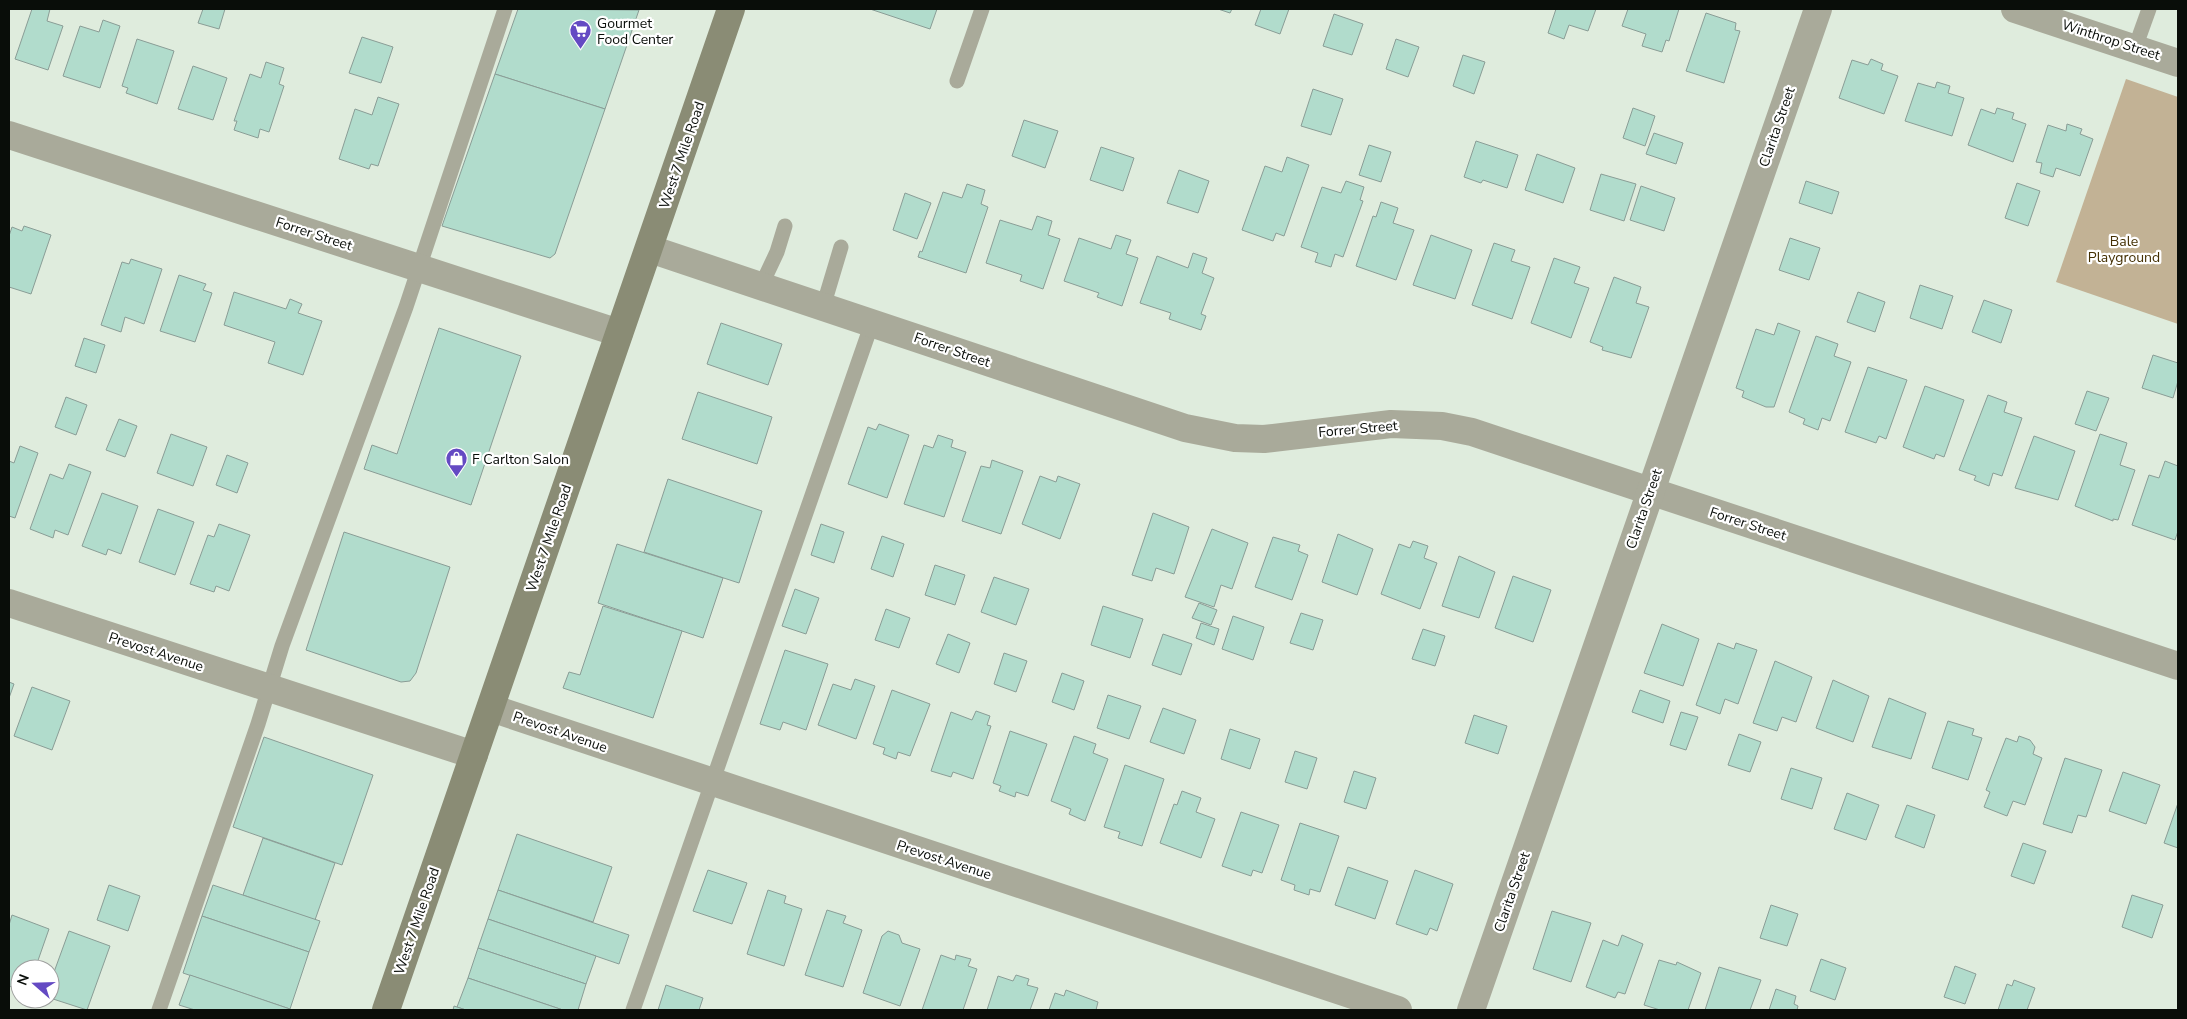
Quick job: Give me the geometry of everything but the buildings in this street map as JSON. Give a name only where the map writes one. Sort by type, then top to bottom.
[{"type":"main road","name":"West 7 Mile Road","points":[[386,1010],[732,9]]},
{"type":"street","name":"Clarita Street","points":[[1471,1010],[1818,9]]},
{"type":"street","name":"Winthrop Street","points":[[2015,9],[2178,63]]},
{"type":"street","name":"Forrer Street","points":[[9,135],[619,333]]},
{"type":"street","name":"Forrer Street","points":[[650,249],[1185,428],[1235,438],[1264,439],[1391,424],[1442,426],[1472,432],[2178,666]]},
{"type":"street","name":"Prevost Avenue","points":[[9,603],[474,755]]},
{"type":"street","name":"Prevost Avenue","points":[[490,708],[1398,1010]]},
{"type":"lane","points":[[159,1010],[270,689],[282,646],[419,268],[505,9]]},
{"type":"lane","points":[[956,81],[982,9]]},
{"type":"lane","points":[[2135,48],[2149,9]]},
{"type":"lane","points":[[761,286],[777,252],[785,226]]},
{"type":"lane","points":[[823,307],[841,247]]},
{"type":"lane","points":[[633,1010],[872,323]]},
{"type":"green space","name":"Bale Playground","points":[[2126,79],[2178,97],[2178,324],[2056,282]]},
{"type":"place","name":"Gourmet Food Center","points":[[581,50]]},
{"type":"place","name":"F Carlton Salon","points":[[456,478]]}]
